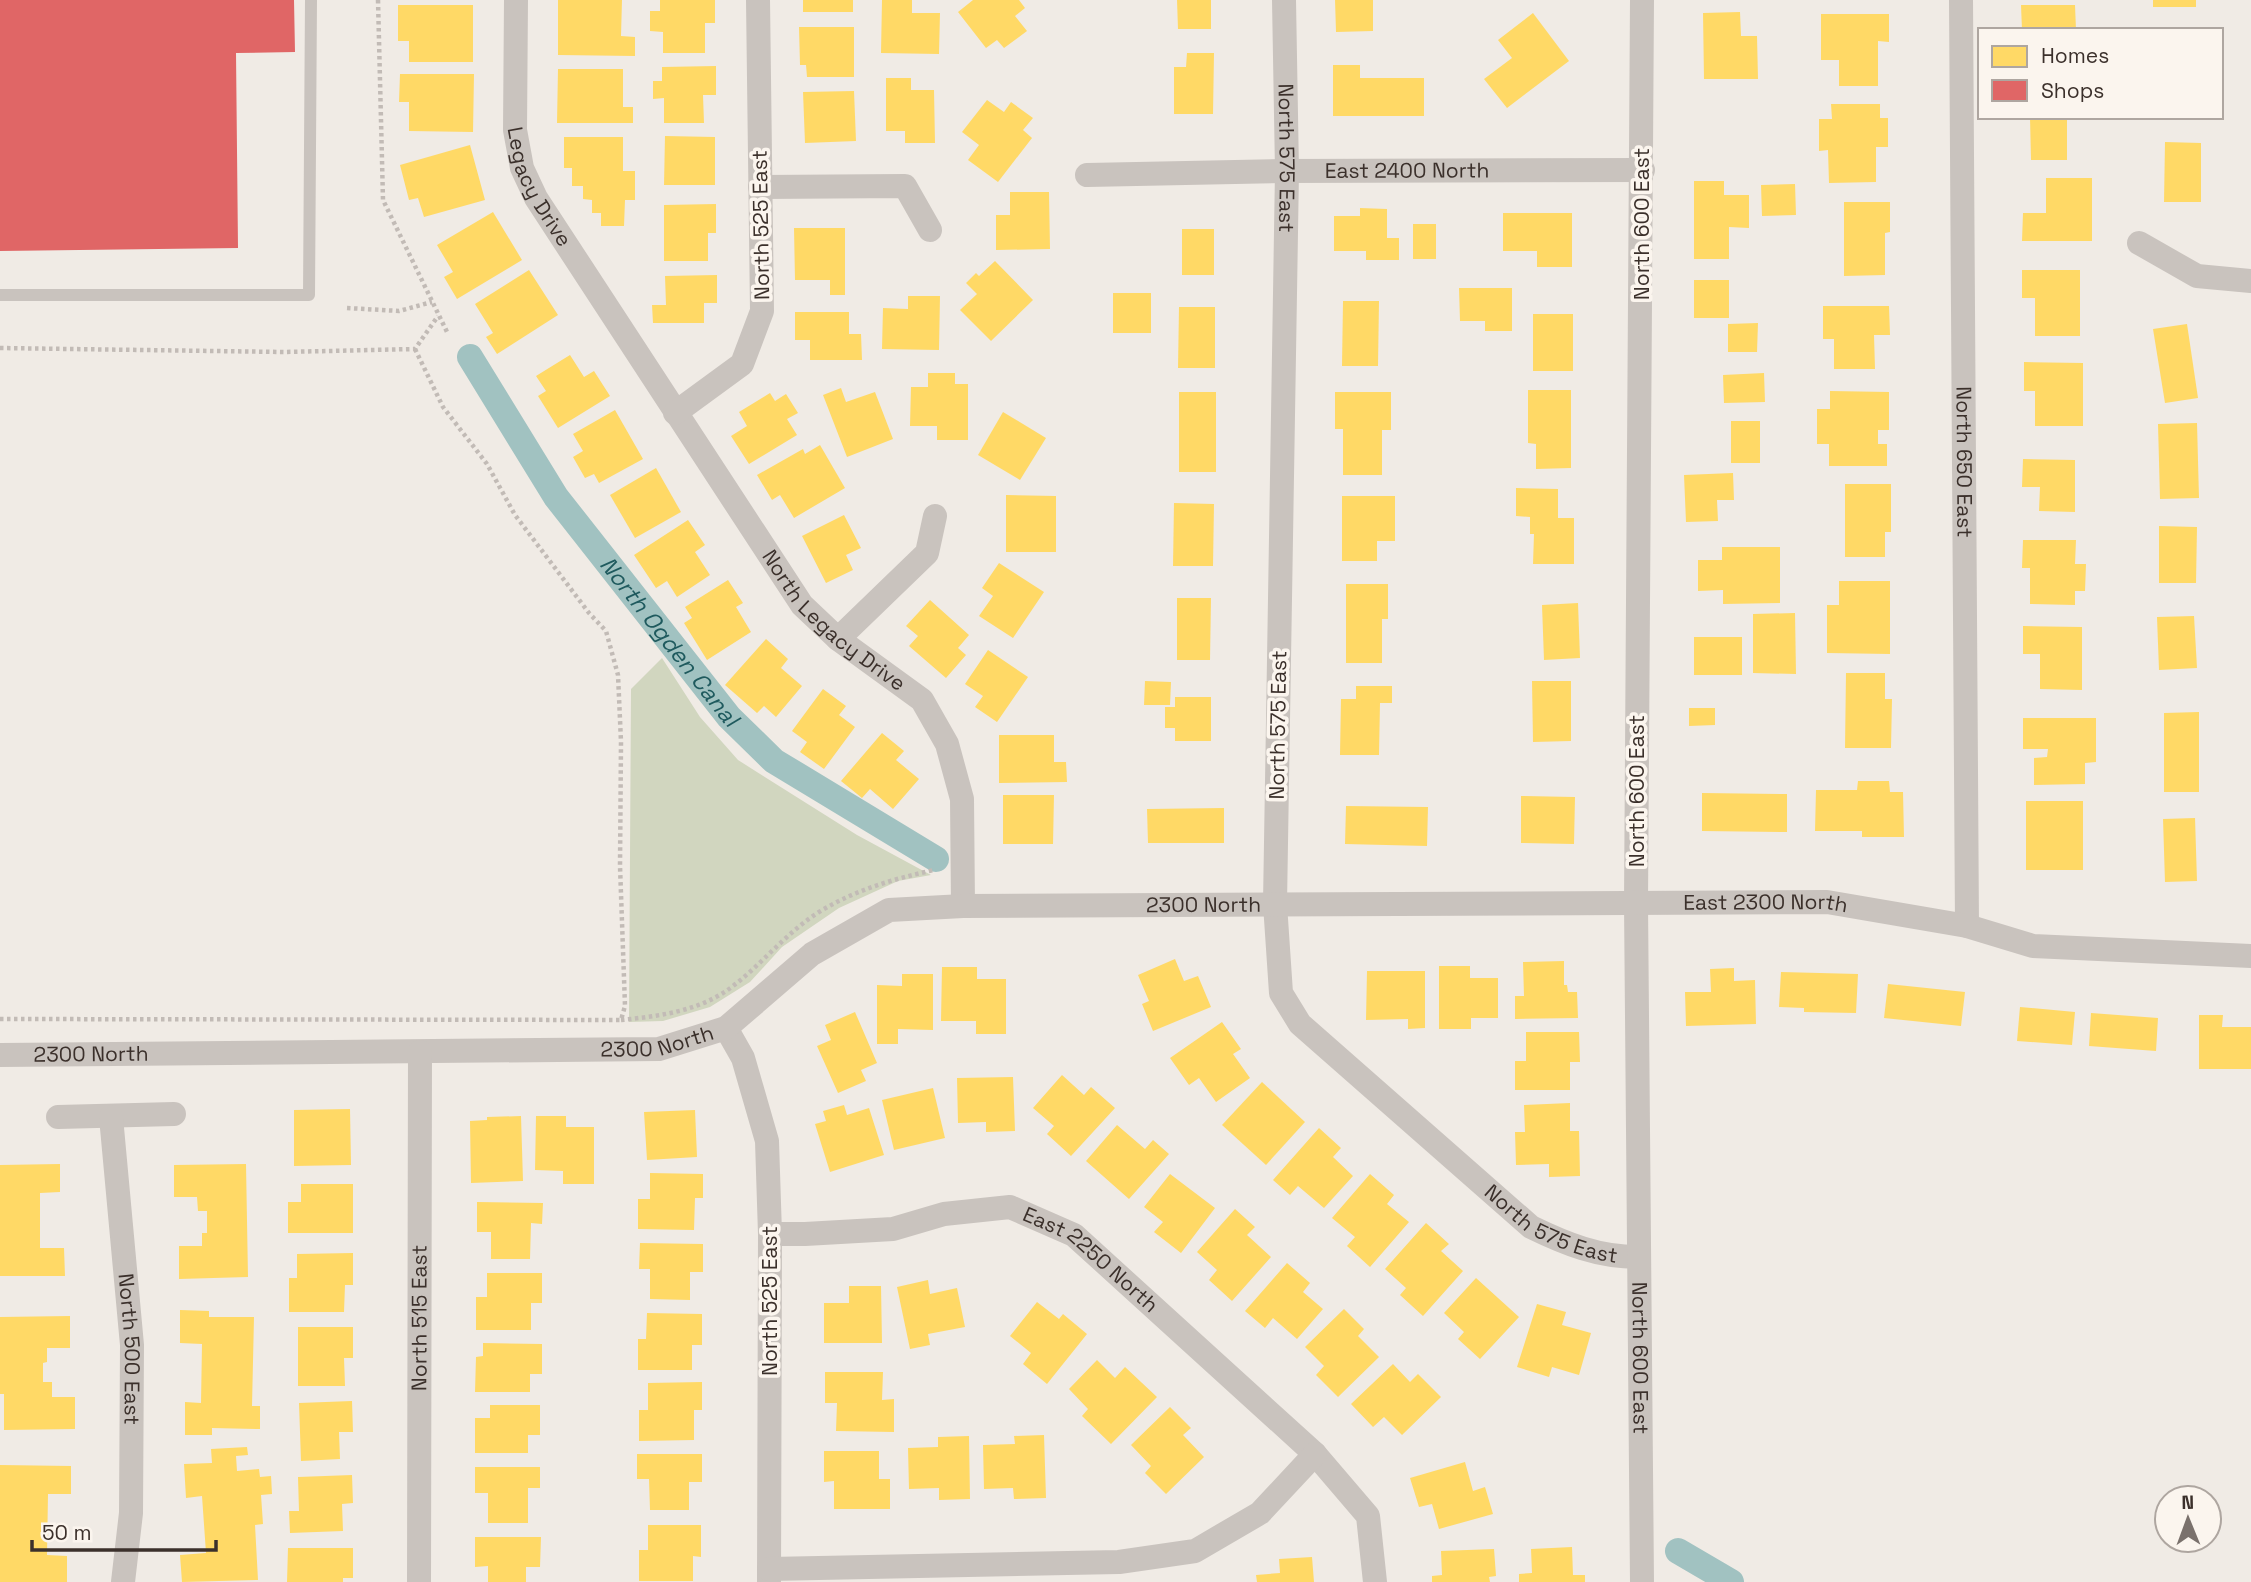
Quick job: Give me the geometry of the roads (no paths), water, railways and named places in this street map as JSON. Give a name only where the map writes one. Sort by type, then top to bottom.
[{"type":"street","name":"Legacy Drive","points":[[516,0],[515,130],[522,168],[536,198],[637,351]]},
{"type":"street","name":"North 525 East","points":[[675,413],[742,364],[762,311],[758,0]]},
{"type":"street","name":"North 575 East","points":[[1284,0],[1287,171],[1275,904],[1281,993],[1300,1024],[1531,1227],[1574,1247],[1614,1257],[1638,1257]]},
{"type":"street","name":"North 600 East","points":[[1642,0],[1643,170],[1636,903],[1642,1582]]},
{"type":"street","name":"North 650 East","points":[[1961,0],[1967,926]]},
{"type":"street","name":"East 2400 North","points":[[1087,175],[1287,171],[1643,170]]},
{"type":"street","points":[[760,187],[905,186],[930,230]]},
{"type":"street","points":[[2139,243],[2197,276],[2251,281]]},
{"type":"street","name":"North Legacy Drive","points":[[637,351],[802,605],[838,639],[922,700],[947,744],[962,799],[963,906]]},
{"type":"street","points":[[838,639],[928,553],[935,516]]},
{"type":"street","name":"East 2300 North","points":[[1275,904],[1826,902],[1967,926],[2033,946],[2251,956]]},
{"type":"street","name":"2300 North","points":[[0,1055],[659,1049],[726,1028],[812,954],[889,910],[963,906],[1275,904]]},
{"type":"street","name":"North 525 East","points":[[726,1028],[743,1058],[767,1141],[770,1234],[769,1576]]},
{"type":"street","name":"North 515 East","points":[[419,1582],[420,1052]]},
{"type":"street","points":[[58,1116],[174,1114]]},
{"type":"street","name":"North 500 East","points":[[111,1117],[132,1345],[131,1513],[123,1582]]},
{"type":"street","name":"East 2250 North","points":[[770,1234],[893,1229],[944,1214],[1010,1207],[1074,1235],[1315,1454]]},
{"type":"street","points":[[769,1576],[1119,1562],[1195,1551],[1260,1513],[1315,1454],[1368,1516],[1375,1582]]},
{"type":"lane","points":[[0,295],[309,295],[311,0]]},
{"type":"waterway","name":"North Ogden Canal","points":[[470,357],[556,497],[729,717],[774,761],[936,859]]},
{"type":"waterway","name":"North Ogden Canal","points":[[1678,1551],[1731,1582]]}]
